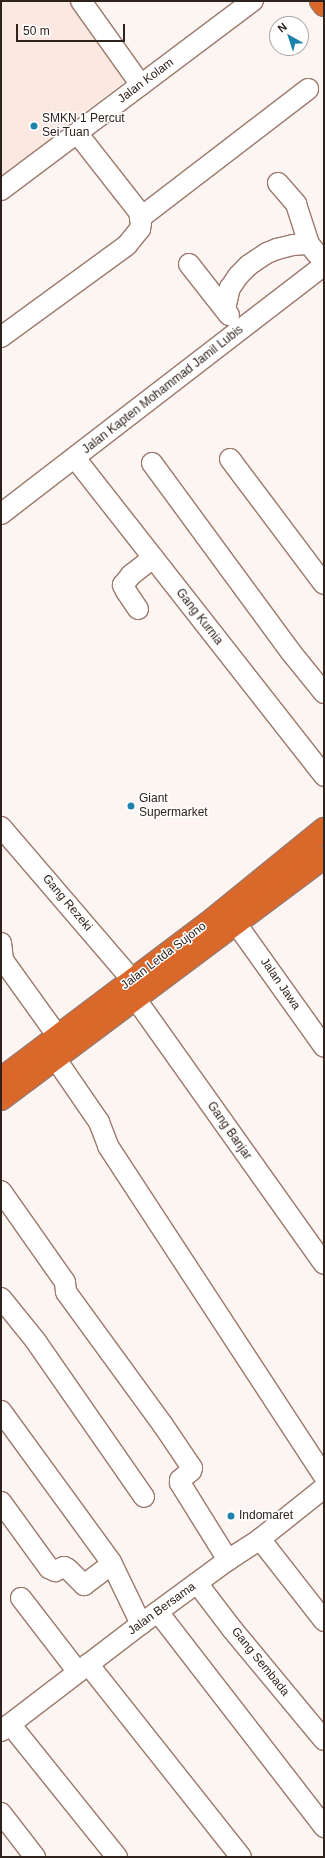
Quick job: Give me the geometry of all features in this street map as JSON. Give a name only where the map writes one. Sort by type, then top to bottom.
[{"type":"highway","points":[[321,1],[324,5]]},
{"type":"highway","name":"Jalan Letda Sujono","points":[[1,1099],[60,1048],[133,989],[207,924],[324,829]]},
{"type":"highway","points":[[298,849],[317,862]]},
{"type":"highway","name":"Jalan Letda Sujono","points":[[133,989],[235,922],[317,862]]},
{"type":"highway","name":"Jalan Letda Sujono","points":[[3,1073],[60,1048]]},
{"type":"street","points":[[81,1],[141,85]]},
{"type":"street","name":"Jalan Kolam","points":[[1,190],[253,1]]},
{"type":"street","points":[[140,218],[308,90]]},
{"type":"street","points":[[1,337],[131,241],[140,229],[140,218],[135,206],[77,133]]},
{"type":"street","points":[[278,183],[296,204],[309,244],[324,261]]},
{"type":"street","points":[[225,309],[227,296],[234,282],[249,265],[267,253],[277,249],[293,245],[309,244]]},
{"type":"street","points":[[189,264],[240,330]]},
{"type":"street","name":"Jalan Kapten Mohammad Jamil Lubis","points":[[1,514],[324,265]]},
{"type":"street","name":"Gang Kurnia","points":[[75,458],[324,776]]},
{"type":"street","points":[[230,459],[324,584]]},
{"type":"street","points":[[152,463],[290,651],[324,693]]},
{"type":"street","points":[[138,609],[123,584],[131,575],[153,558]]},
{"type":"street","name":"Gang Rezeki","points":[[1,827],[133,989]]},
{"type":"street","name":"Jalan Jawa","points":[[235,922],[324,1047]]},
{"type":"street","points":[[1,942],[3,960],[60,1048],[99,1122],[108,1146],[324,1476]]},
{"type":"street","name":"Gang Banjar","points":[[133,989],[324,1264]]},
{"type":"street","points":[[1,1191],[65,1282],[66,1292],[163,1425],[192,1468],[191,1471],[180,1480],[180,1483],[228,1560]]},
{"type":"street","points":[[1,1298],[35,1340],[144,1497]]},
{"type":"street","points":[[1,1411],[112,1564],[141,1624]]},
{"type":"street","name":"Jalan Bersama","points":[[6,1727],[228,1560],[260,1540],[321,1496]]},
{"type":"street","points":[[1,1502],[49,1568],[55,1571],[64,1567],[84,1585],[112,1564]]},
{"type":"street","points":[[260,1540],[324,1621]]},
{"type":"street","name":"Gang Sembada","points":[[198,1583],[232,1629],[324,1740]]},
{"type":"street","points":[[21,1598],[83,1668],[241,1857]]},
{"type":"street","points":[[158,1612],[318,1807],[324,1827]]},
{"type":"street","points":[[6,1727],[117,1857]]},
{"type":"street","points":[[1,1813],[35,1857]]},
{"type":"shaded area","name":"SMKN 1 Percut Sei Tuan","points":[[1,1],[78,1],[133,75],[1,176]]},
{"type":"place","name":"SMKN 1 Percut Sei Tuan","points":[[34,126]]},
{"type":"place","name":"Giant Supermarket","points":[[131,806]]},
{"type":"place","name":"Indomaret","points":[[231,1516]]}]
